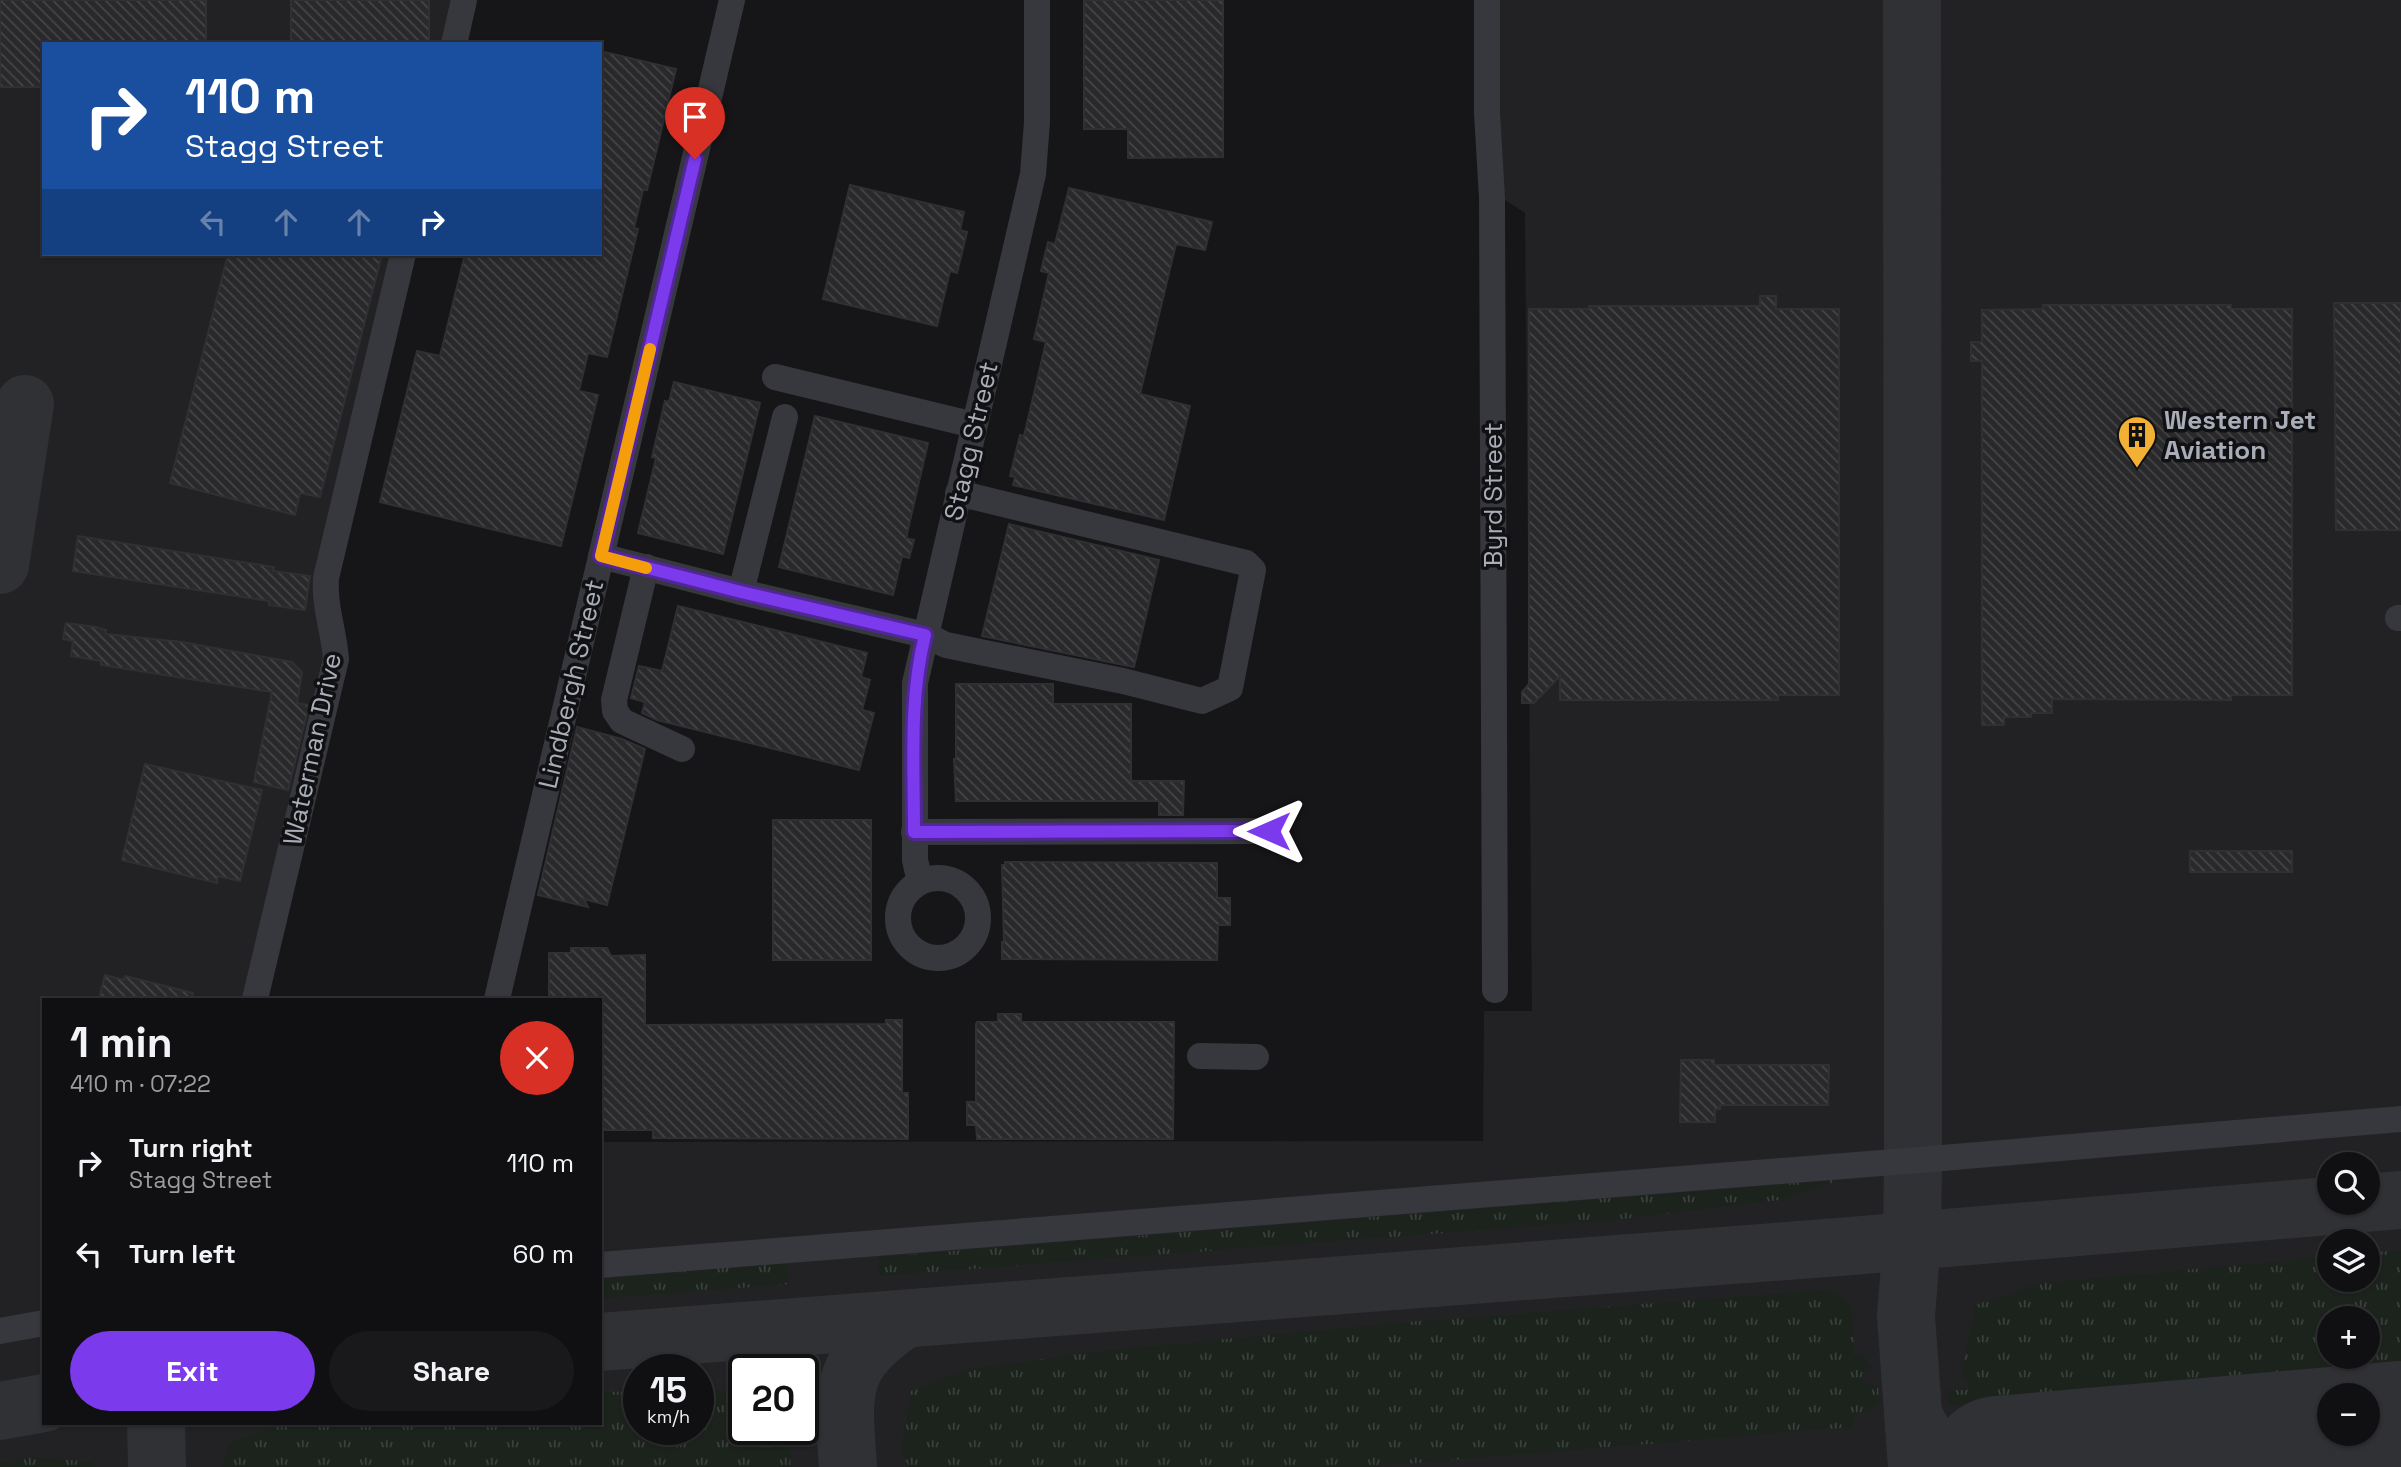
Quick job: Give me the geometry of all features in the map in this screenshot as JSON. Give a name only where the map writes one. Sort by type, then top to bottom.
[{"type":"street","points":[[454,42],[464,0]]},
{"type":"street","name":"Lindbergh Street","points":[[496,998],[732,0]]},
{"type":"street","name":"Stagg Street","points":[[920,882],[915,860],[914,832],[915,683],[1033,174],[1037,122],[1037,0]]},
{"type":"street","name":"Byrd Street","points":[[1487,0],[1487,113],[1492,198],[1495,990]]},
{"type":"street","name":"Waterman Drive","points":[[255,998],[336,659],[335,639],[325,600],[326,578],[404,256]]},
{"type":"street","points":[[775,377],[974,425]]},
{"type":"street","points":[[741,592],[785,417]]},
{"type":"street","points":[[601,556],[925,635],[946,645],[1123,681],[1202,701],[1230,688],[1252,570],[1245,563],[958,492]]},
{"type":"street","points":[[646,568],[614,700],[615,711],[622,721],[682,749]]},
{"type":"street","points":[[914,832],[1269,831]]},
{"type":"street","points":[[1200,1056],[1256,1057]]},
{"type":"street","points":[[602,1265],[2401,1119]]},
{"type":"street","points":[[0,1331],[42,1323]]},
{"type":"shaded area","points":[[0,0],[452,0],[442,42],[42,42],[42,256],[391,256],[323,662],[242,998],[42,998],[42,1425],[602,1425],[602,1142],[1483,1141],[1484,1011],[1532,1011],[1525,213],[1499,196],[1498,0],[2401,0],[2401,1467],[0,1467]]},
{"type":"green space","points":[[1832,1180],[1832,1183],[1779,1200],[1614,1220],[879,1276],[878,1257]]},
{"type":"green space","points":[[2401,1250],[2401,1387],[2380,1389],[2380,1383],[2317,1383],[2317,1394],[1979,1420],[1976,1406],[1949,1406],[1947,1390],[1967,1390],[1968,1384],[1962,1373],[1975,1305],[2039,1283],[2317,1258],[2317,1292],[2380,1292],[2380,1252]]},
{"type":"green space","points":[[787,1262],[789,1284],[602,1299],[602,1278]]},
{"type":"green space","points":[[1825,1290],[1836,1293],[1849,1306],[1853,1323],[1853,1354],[1864,1356],[1874,1369],[1862,1373],[1862,1381],[1878,1386],[1879,1405],[1854,1416],[1853,1427],[1368,1467],[910,1467],[903,1457],[902,1442],[911,1391],[966,1369],[1127,1348],[1420,1321]]},
{"type":"green space","points":[[714,1390],[728,1392],[728,1445],[788,1445],[791,1455],[790,1467],[222,1467],[229,1444],[233,1441],[282,1425],[602,1425],[602,1392],[623,1391],[623,1445],[714,1445]]},
{"type":"green space","points":[[36,1457],[92,1462],[93,1467],[0,1467],[0,1463]]},
{"type":"building","points":[[0,0],[206,0],[206,42],[42,42],[42,87],[0,87]]},
{"type":"building","points":[[291,0],[429,0],[429,42],[291,42]]},
{"type":"building","points":[[1084,0],[1223,0],[1223,157],[1128,158],[1128,129],[1084,129]]},
{"type":"building","points":[[602,51],[676,69],[647,190],[643,190],[634,228],[638,229],[607,357],[588,353],[579,391],[598,395],[561,546],[380,502],[417,351],[440,356],[465,256],[602,256]]},
{"type":"building","points":[[850,185],[964,212],[960,230],[967,232],[957,273],[950,271],[937,326],[823,299]]},
{"type":"building","points":[[1069,188],[1212,222],[1205,250],[1176,244],[1140,394],[1190,406],[1164,520],[1013,485],[1015,477],[1010,476],[1020,435],[1024,436],[1046,342],[1034,339],[1049,273],[1041,271],[1048,242],[1055,244]]},
{"type":"building","points":[[227,256],[381,256],[320,497],[300,493],[295,515],[170,483]]},
{"type":"building","points":[[1760,296],[1776,296],[1776,309],[1839,309],[1839,695],[1778,695],[1778,700],[1560,700],[1560,676],[1534,703],[1522,703],[1522,692],[1529,684],[1529,309],[1589,309],[1589,306],[1760,306]]},
{"type":"building","points":[[2334,303],[2401,303],[2401,530],[2336,530]]},
{"type":"building","name":"Western Jet Aviation","points":[[2043,305],[2231,305],[2231,309],[2292,309],[2292,695],[2231,695],[2231,700],[2052,699],[2052,713],[2031,713],[2031,717],[2004,717],[2004,725],[1982,725],[1982,361],[1971,361],[1971,342],[1982,342],[1982,310],[2043,309]]},
{"type":"building","points":[[674,382],[760,403],[723,554],[638,533],[656,458],[652,457],[665,401],[669,402]]},
{"type":"building","points":[[815,416],[928,443],[906,538],[914,540],[909,558],[902,556],[893,595],[779,567]]},
{"type":"building","points":[[1009,524],[1159,560],[1134,667],[982,636]]},
{"type":"building","points":[[78,536],[274,567],[273,571],[310,576],[305,610],[269,605],[269,601],[73,571]]},
{"type":"building","points":[[678,606],[867,653],[861,677],[870,680],[862,710],[874,713],[859,770],[657,720],[642,713],[645,702],[631,698],[639,666],[662,671]]},
{"type":"building","points":[[66,623],[96,627],[106,630],[106,634],[182,642],[292,662],[302,672],[297,703],[309,705],[288,790],[254,782],[272,692],[101,665],[101,661],[71,656],[73,641],[63,639]]},
{"type":"building","points":[[956,684],[1053,684],[1053,704],[1131,704],[1131,781],[1184,781],[1183,815],[1159,815],[1159,801],[956,801]]},
{"type":"building","points":[[577,727],[622,739],[645,749],[607,905],[584,899],[588,907],[538,895]]},
{"type":"building","points":[[145,764],[262,790],[240,881],[218,876],[217,883],[122,860]]},
{"type":"building","points":[[773,820],[871,820],[871,960],[773,960]]},
{"type":"building","points":[[2190,851],[2292,851],[2292,872],[2190,872]]},
{"type":"building","points":[[1005,862],[1217,863],[1217,898],[1230,898],[1230,925],[1218,925],[1217,960],[1002,959],[1002,865],[1005,865]]},
{"type":"building","points":[[571,948],[607,948],[611,956],[645,955],[645,1025],[886,1024],[886,1020],[902,1020],[902,1093],[908,1093],[908,1139],[653,1138],[653,1130],[602,1130],[602,998],[549,998],[549,953],[571,953]]},
{"type":"building","points":[[105,975],[124,980],[125,976],[193,993],[192,998],[99,998]]},
{"type":"building","points":[[998,1014],[1021,1014],[1021,1022],[1174,1022],[1173,1139],[977,1139],[976,1125],[967,1125],[967,1102],[976,1102],[976,1024],[998,1022]]},
{"type":"building","points":[[1681,1060],[1714,1060],[1714,1065],[1829,1065],[1828,1105],[1720,1105],[1720,1109],[1715,1109],[1715,1122],[1680,1122]]},
{"type":"taxiway","points":[[1912,0],[1913,1161],[1912,1241],[1906,1316],[1917,1467]]},
{"type":"taxiway","points":[[0,565],[25,404]]},
{"type":"taxiway","points":[[602,1342],[1839,1247],[2401,1200]]},
{"type":"taxiway","points":[[848,1467],[845,1419],[848,1383],[865,1352],[903,1320]]},
{"type":"taxiway","points":[[0,1411],[42,1403]]},
{"type":"taxiway","points":[[1913,1413],[1921,1430],[1940,1451],[1963,1460],[2010,1466]]},
{"type":"taxiway","points":[[156,1425],[157,1467]]},
{"type":"runway","points":[[1999,1467],[2401,1432]]},
{"type":"slow traffic","points":[[646,568],[601,556],[650,349]]},
{"type":"place","name":"Western Jet Aviation","points":[[2137,469]]},
{"type":"route","points":[[695,159],[601,556],[925,635],[915,683],[914,832],[1269,831]]}]
